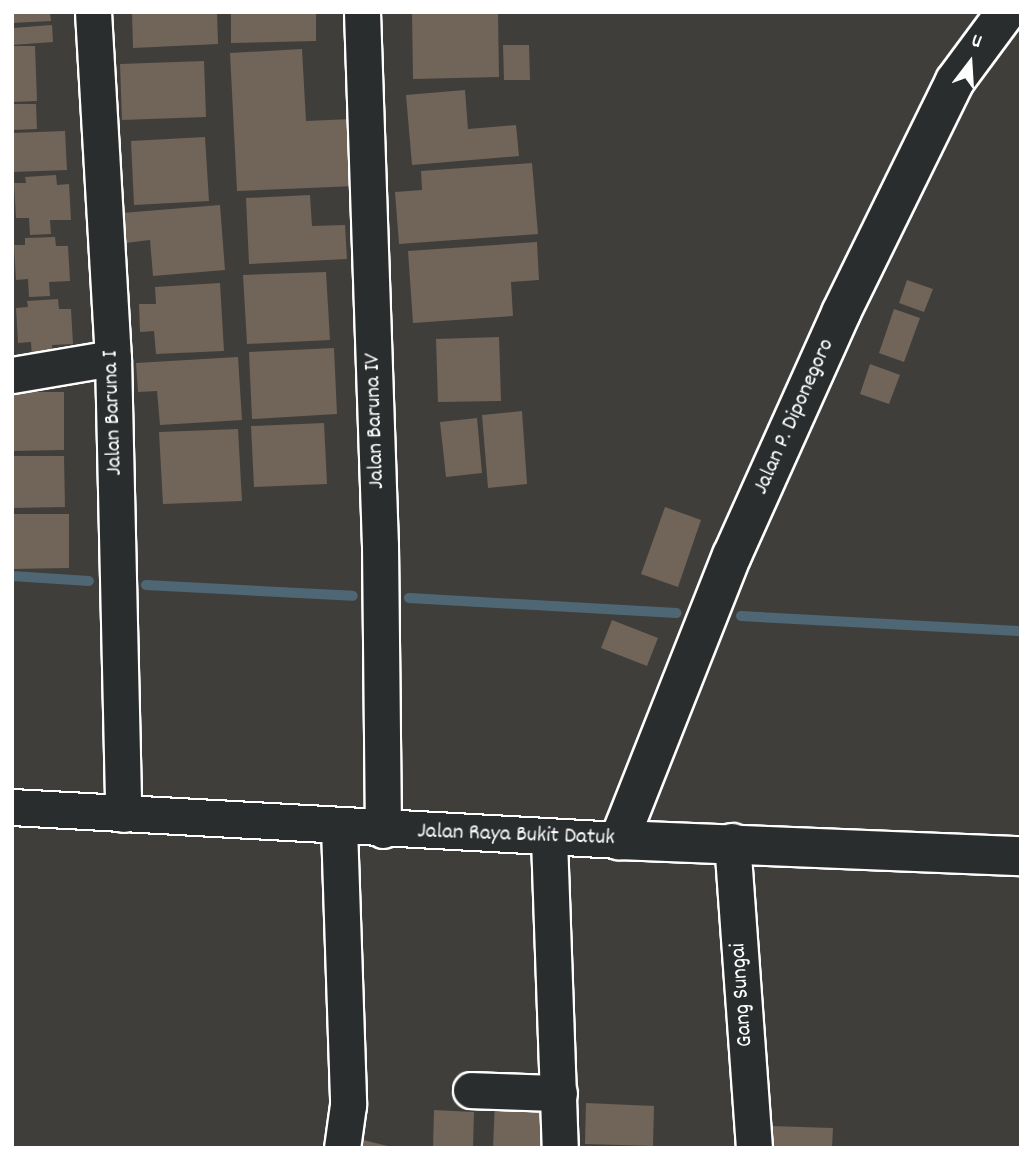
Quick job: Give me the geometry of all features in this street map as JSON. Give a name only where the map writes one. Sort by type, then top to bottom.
[{"type":"main road","name":"Jalan P. Diponegoro","points":[[619,840],[733,555],[841,313],[943,103],[1006,12]]},
{"type":"main road","name":"Jalan Raya Bukit Datuk","points":[[619,840],[732,841],[1021,856]]},
{"type":"street","name":"Jalan Baruna I","points":[[93,12],[113,358],[123,814]]},
{"type":"street","name":"Jalan Baruna IV","points":[[362,12],[380,545],[383,830]]},
{"type":"street","points":[[12,375],[113,358]]},
{"type":"street","name":"Jalan Raya Bukit Datuk","points":[[12,807],[383,830],[619,840]]},
{"type":"street","points":[[339,827],[348,1105],[342,1148]]},
{"type":"street","points":[[549,839],[560,1148]]},
{"type":"street","name":"Gang Sungai","points":[[732,841],[754,1148]]},
{"type":"street","points":[[471,1090],[559,1093]]},
{"type":"building","points":[[12,12],[50,12],[51,21],[12,23]]},
{"type":"building","points":[[132,12],[217,12],[218,44],[133,48]]},
{"type":"building","points":[[231,12],[316,12],[316,41],[231,43]]},
{"type":"building","points":[[412,12],[498,12],[499,77],[413,79]]},
{"type":"building","points":[[52,25],[53,42],[12,45],[12,28]]},
{"type":"building","points":[[503,45],[529,45],[530,80],[504,80]]},
{"type":"building","points":[[12,46],[35,46],[37,101],[12,102]]},
{"type":"building","points":[[302,49],[306,121],[351,119],[355,186],[237,191],[230,53]]},
{"type":"building","points":[[204,61],[206,117],[122,120],[120,64]]},
{"type":"building","points":[[465,90],[468,129],[516,125],[519,156],[412,165],[406,95]]},
{"type":"building","points":[[12,104],[36,104],[37,129],[12,130]]},
{"type":"building","points":[[65,131],[67,170],[12,172],[12,133]]},
{"type":"building","points":[[205,137],[209,201],[134,205],[131,141]]},
{"type":"building","points":[[532,163],[538,234],[399,244],[395,192],[422,190],[421,171]]},
{"type":"building","points":[[56,175],[57,185],[69,184],[71,220],[50,220],[51,234],[30,235],[29,218],[16,218],[14,183],[26,183],[25,177]]},
{"type":"building","points":[[310,195],[312,226],[345,225],[347,259],[249,264],[246,198]]},
{"type":"building","points":[[220,205],[225,270],[153,276],[150,240],[125,243],[122,213]]},
{"type":"building","points":[[55,237],[56,246],[68,246],[70,281],[49,282],[50,296],[29,297],[28,279],[16,280],[14,245],[25,245],[25,238]]},
{"type":"building","points":[[537,242],[539,280],[511,282],[513,316],[413,323],[408,251]]},
{"type":"building","points":[[326,272],[330,340],[247,344],[243,275]]},
{"type":"building","points":[[907,280],[933,289],[924,312],[899,303]]},
{"type":"building","points":[[220,283],[224,351],[156,354],[154,331],[140,332],[139,304],[156,304],[155,287]]},
{"type":"building","points":[[58,299],[59,309],[71,309],[73,344],[52,345],[53,359],[32,359],[31,342],[18,343],[16,308],[28,307],[27,301]]},
{"type":"building","points":[[894,309],[920,318],[904,362],[879,353]]},
{"type":"building","points":[[499,337],[501,401],[438,402],[436,339]]},
{"type":"building","points":[[334,348],[337,414],[252,419],[249,352]]},
{"type":"building","points":[[238,357],[242,420],[160,425],[157,391],[138,392],[136,363]]},
{"type":"building","points":[[870,364],[900,375],[889,404],[860,394]]},
{"type":"building","points":[[12,392],[64,392],[64,450],[12,451]]},
{"type":"building","points":[[522,411],[527,484],[488,488],[482,415]]},
{"type":"building","points":[[477,418],[482,473],[446,477],[440,422]]},
{"type":"building","points":[[324,423],[327,484],[254,487],[251,426]]},
{"type":"building","points":[[238,429],[242,501],[163,504],[159,432]]},
{"type":"building","points":[[12,456],[64,456],[65,507],[12,508]]},
{"type":"building","points":[[665,507],[701,520],[678,587],[641,574]]},
{"type":"building","points":[[12,514],[69,514],[69,568],[12,569]]},
{"type":"building","points":[[612,620],[658,638],[647,666],[601,648]]},
{"type":"building","points":[[495,1100],[548,1102],[546,1148],[493,1148]]},
{"type":"building","points":[[586,1103],[654,1106],[653,1146],[585,1144]]},
{"type":"building","points":[[434,1110],[474,1112],[473,1148],[433,1148]]},
{"type":"building","points":[[770,1126],[833,1128],[832,1148],[769,1148]]},
{"type":"building","points":[[363,1140],[392,1147],[392,1148],[361,1148]]},
{"type":"waterway","points":[[12,576],[89,581]]},
{"type":"waterway","points":[[146,585],[353,596]]},
{"type":"waterway","points":[[409,598],[677,613]]},
{"type":"waterway","points":[[741,616],[1021,631]]}]
